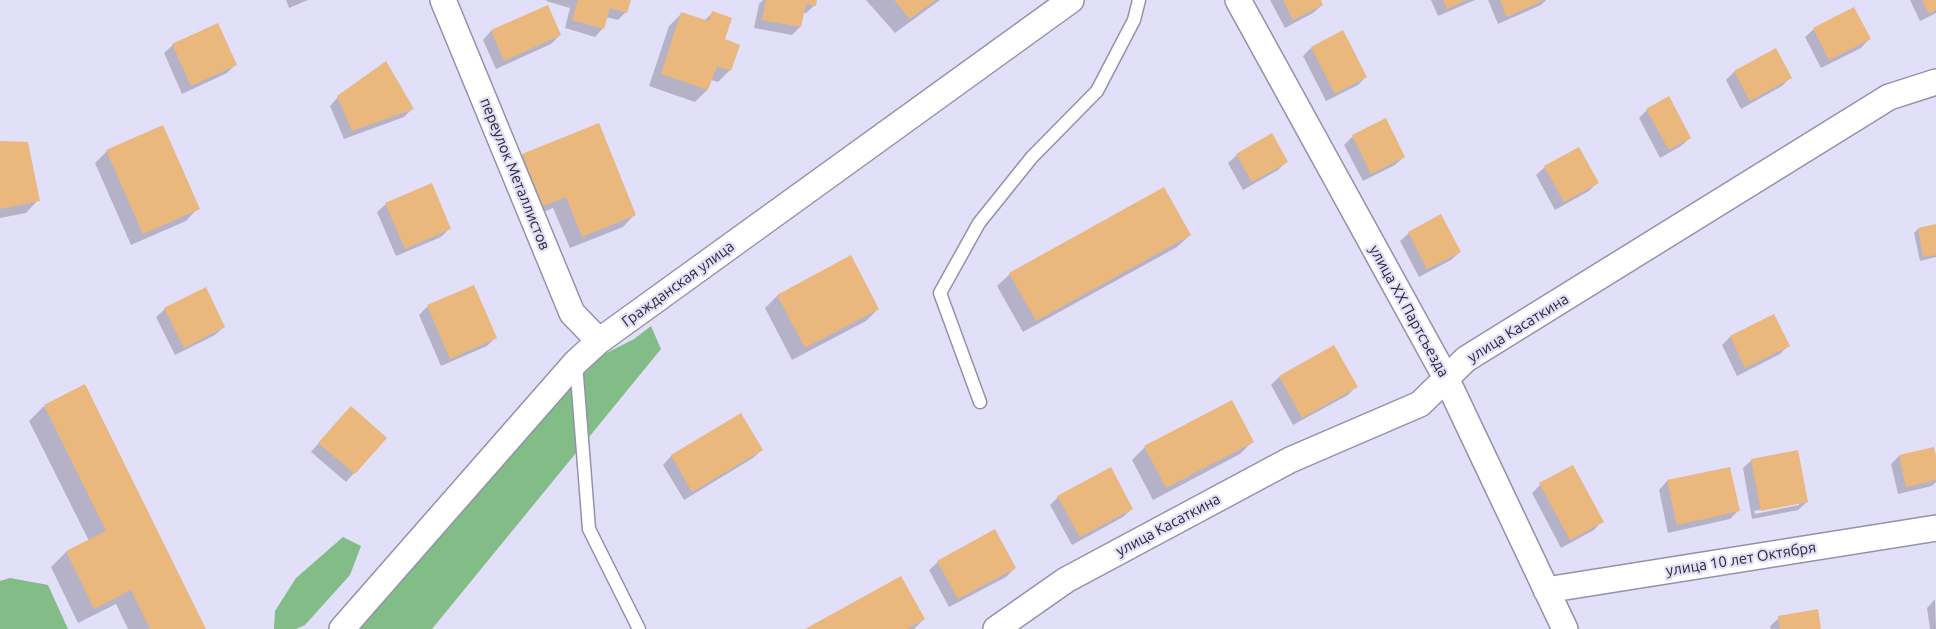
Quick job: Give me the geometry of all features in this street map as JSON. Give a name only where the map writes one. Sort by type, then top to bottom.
[{"type":"street","name":"переулок Металлистов","points":[[442,0],[572,313],[599,341]]},
{"type":"street","name":"Гражданская улица","points":[[342,629],[576,362],[599,341],[1071,0]]},
{"type":"street","name":"улица XX Партсъезда","points":[[1238,0],[1446,378],[1566,629]]},
{"type":"street","name":"улица Касаткина","points":[[996,629],[1066,580],[1290,460],[1420,404],[1466,359],[1889,97],[1936,82]]},
{"type":"street","name":"улица 10 лет Октября","points":[[1546,590],[1936,528]]},
{"type":"lane","points":[[980,402],[940,293],[979,223],[1032,157],[1097,91],[1134,20],[1139,0]]},
{"type":"lane","points":[[576,362],[590,529],[638,629]]},
{"type":"green space","points":[[651,326],[661,349],[432,629],[361,629],[372,606],[579,367],[634,339]]},
{"type":"green space","points":[[343,537],[361,546],[350,575],[305,625],[296,629],[274,629],[275,611],[296,578]]},
{"type":"green space","points":[[10,578],[48,585],[68,629],[0,629],[0,581]]},
{"type":"building","points":[[578,0],[631,0],[627,13],[610,8],[604,29],[572,20]]},
{"type":"building","points":[[766,0],[817,0],[816,6],[806,4],[801,27],[762,20]]},
{"type":"building","points":[[894,0],[936,0],[910,19]]},
{"type":"building","points":[[1283,0],[1321,0],[1323,5],[1293,20]]},
{"type":"building","points":[[1443,0],[1466,0],[1447,9]]},
{"type":"building","points":[[1500,0],[1544,0],[1507,17]]},
{"type":"building","points":[[1922,0],[1936,0],[1936,10],[1929,14]]},
{"type":"building","points":[[548,5],[561,35],[504,61],[491,30]]},
{"type":"building","points":[[1854,7],[1871,39],[1829,60],[1813,28]]},
{"type":"building","points":[[712,11],[732,18],[725,39],[740,45],[731,71],[717,66],[708,90],[661,74],[681,12],[709,21]]},
{"type":"building","points":[[218,23],[237,65],[191,86],[172,44]]},
{"type":"building","points":[[1343,30],[1367,77],[1335,94],[1311,47]]},
{"type":"building","points":[[1776,48],[1792,78],[1750,101],[1734,71]]},
{"type":"building","points":[[386,61],[414,109],[352,131],[337,96]]},
{"type":"building","points":[[1669,96],[1691,138],[1669,150],[1646,109]]},
{"type":"building","points":[[1386,118],[1405,157],[1371,174],[1352,135]]},
{"type":"building","points":[[599,123],[636,215],[582,237],[566,197],[543,206],[522,154]]},
{"type":"building","points":[[163,125],[200,209],[143,234],[106,150]]},
{"type":"building","points":[[1272,133],[1288,162],[1252,182],[1236,154]]},
{"type":"building","points":[[0,141],[28,142],[40,201],[0,209]]},
{"type":"building","points":[[1579,147],[1599,183],[1564,202],[1544,166]]},
{"type":"building","points":[[432,183],[451,229],[405,249],[385,203]]},
{"type":"building","points":[[1164,187],[1191,235],[1036,321],[1009,273]]},
{"type":"building","points":[[1441,214],[1461,252],[1427,269],[1408,232]]},
{"type":"building","points":[[1936,224],[1936,255],[1923,257],[1918,228]]},
{"type":"building","points":[[851,255],[879,309],[805,348],[777,295]]},
{"type":"building","points":[[474,285],[497,338],[450,359],[427,305]]},
{"type":"building","points":[[206,287],[225,327],[184,348],[164,308]]},
{"type":"building","points":[[1774,314],[1790,346],[1745,368],[1730,336]]},
{"type":"building","points":[[1334,345],[1358,387],[1302,418],[1279,376]]},
{"type":"building","points":[[85,384],[206,629],[150,629],[131,590],[94,609],[66,551],[106,531],[44,405]]},
{"type":"building","points":[[1232,400],[1254,442],[1166,488],[1144,446]]},
{"type":"building","points":[[351,406],[387,438],[355,474],[318,443]]},
{"type":"building","points":[[741,413],[763,450],[692,492],[671,455]]},
{"type":"building","points":[[1934,447],[1936,480],[1906,487],[1899,455]]},
{"type":"building","points":[[1798,450],[1808,502],[1761,511],[1751,459]]},
{"type":"building","points":[[1573,465],[1604,522],[1570,540],[1539,483]]},
{"type":"building","points":[[1111,467],[1133,509],[1080,537],[1057,496]]},
{"type":"building","points":[[1730,467],[1740,511],[1677,525],[1667,480]]},
{"type":"building","points":[[995,529],[1016,568],[958,599],[937,561]]},
{"type":"building","points":[[901,576],[925,619],[907,629],[805,629]]},
{"type":"building","points":[[1818,609],[1821,629],[1780,629],[1778,616]]}]
